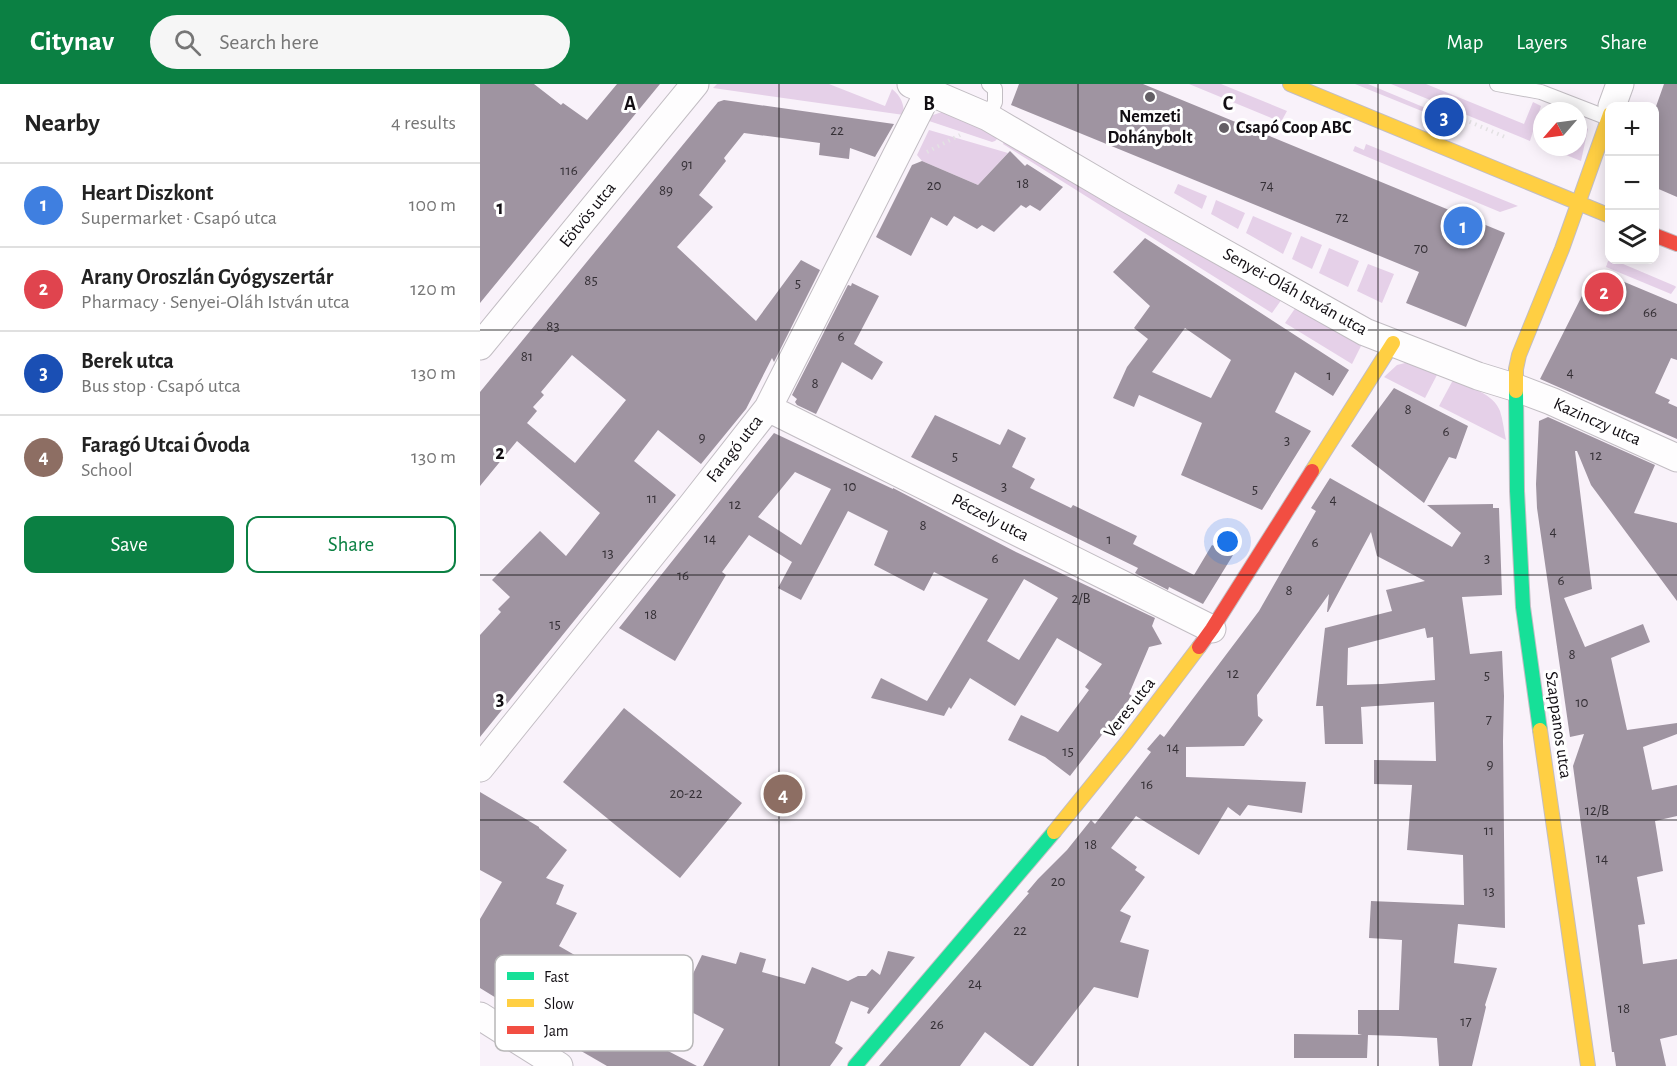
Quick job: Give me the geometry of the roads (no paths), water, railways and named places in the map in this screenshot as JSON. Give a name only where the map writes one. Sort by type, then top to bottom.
[{"type":"street","name":"Eötvös utca","points":[[480,346],[695,84]]},
{"type":"street","points":[[1290,84],[1605,214]]},
{"type":"street","points":[[1614,102],[1620,84]]},
{"type":"street","name":"Senyei-Oláh István utca","points":[[920,88],[988,117],[1121,195],[1356,327],[1485,379],[1516,388]]},
{"type":"street","name":"Faragó utca","points":[[480,768],[768,408],[920,88]]},
{"type":"street","points":[[1516,388],[1519,355],[1562,249],[1605,128]]},
{"type":"street","points":[[1659,237],[1677,244]]},
{"type":"street","name":"Veres utca","points":[[855,1066],[1087,792],[1191,659],[1393,343]]},
{"type":"street","name":"Kazinczy utca","points":[[1516,388],[1551,401],[1677,458]]},
{"type":"street","name":"Szappanos utca","points":[[1516,388],[1518,522],[1523,607],[1588,1066]]},
{"type":"street","name":"Péczely utca","points":[[768,408],[1212,629]]},
{"type":"street","points":[[480,1016],[495,1025]]},
{"type":"street","points":[[535,1051],[559,1066]]},
{"type":"lane","points":[[988,117],[995,98],[994,89],[989,84]]},
{"type":"lane","points":[[1497,84],[1541,93],[1555,90],[1605,111]]},
{"type":"place","name":"Nemzeti Dohánybolt","points":[[1150,97]]},
{"type":"place","name":"Berek utca","points":[[1444,117]]},
{"type":"place","name":"Csapó Coop ABC","points":[[1224,128]]},
{"type":"place","name":"Heart Diszkont","points":[[1463,226]]},
{"type":"place","name":"Arany Oroszlán Gyógyszertár","points":[[1604,292]]},
{"type":"place","name":"Faragó Utcai Óvoda","points":[[783,794]]}]
